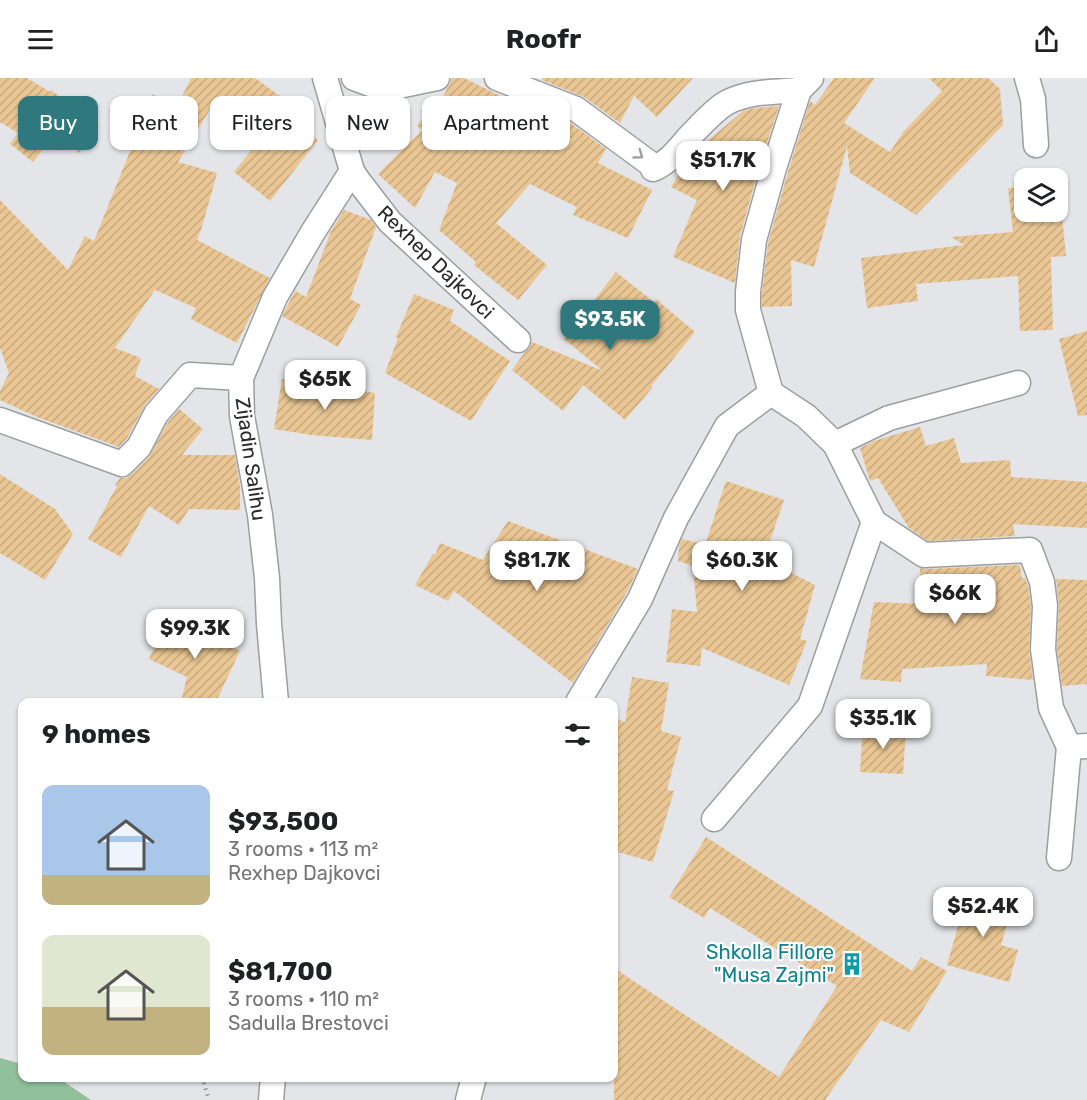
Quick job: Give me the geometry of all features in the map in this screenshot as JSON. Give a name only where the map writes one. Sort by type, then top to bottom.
[{"type":"street","name":"Rexhep Dajkovci","points":[[325,78],[354,175],[376,205],[390,222],[518,340]]},
{"type":"street","points":[[354,78],[384,89],[437,78]]},
{"type":"street","points":[[497,78],[576,109],[652,165],[653,169],[665,164],[706,120],[725,104],[741,97],[805,84]]},
{"type":"street","points":[[1027,78],[1033,99],[1036,145]]},
{"type":"street","points":[[805,84],[774,168],[754,240],[748,292],[748,310],[771,393],[806,416],[835,444],[874,522],[924,555],[1030,550],[1042,582],[1045,606],[1043,649],[1051,708],[1078,747],[1059,858]]},
{"type":"street","name":"Zijadin Salihu","points":[[276,698],[267,578],[260,516],[242,416],[241,378],[275,297],[313,232],[354,175]]},
{"type":"street","points":[[0,420],[122,464],[139,447],[156,414],[190,375],[241,378]]},
{"type":"street","points":[[835,444],[889,418],[1018,383]]},
{"type":"street","points":[[580,698],[640,599],[676,518],[727,426],[771,393]]},
{"type":"street","points":[[714,819],[810,706],[874,522]]},
{"type":"street","points":[[271,1100],[273,1082]]},
{"type":"street","points":[[468,1100],[473,1082]]},
{"type":"path","points":[[204,1082],[209,1100]]},
{"type":"green space","points":[[0,1058],[18,1063],[18,1082],[64,1082],[91,1100],[0,1100]]},
{"type":"building","points":[[0,78],[27,78],[59,96],[18,96],[18,133],[0,122]]},
{"type":"building","points":[[191,78],[255,78],[280,96],[210,96],[210,110],[198,129],[198,96],[182,96]]},
{"type":"building","points":[[451,78],[464,78],[501,96],[443,96]]},
{"type":"building","points":[[543,78],[693,78],[657,117],[634,96],[620,123],[584,97],[542,80]]},
{"type":"building","points":[[834,78],[875,78],[844,123],[890,152],[903,132],[942,91],[929,78],[988,78],[1000,89],[1003,125],[916,215],[850,173],[847,146],[814,267],[791,260],[792,306],[762,307],[768,243],[810,101],[815,105]]},
{"type":"building","points":[[779,106],[740,236],[735,283],[673,257],[697,200],[671,187],[688,160],[690,158],[692,160],[706,142],[743,111]]},
{"type":"building","points":[[422,119],[422,130],[417,126]]},
{"type":"building","points":[[570,123],[606,149],[598,163],[652,190],[628,238],[573,215],[577,207],[530,184],[496,223],[547,265],[518,300],[474,265],[476,262],[439,230],[457,183],[435,172],[415,208],[378,174],[402,150],[410,150],[410,142],[422,130],[422,150],[570,150]]},
{"type":"building","points":[[18,133],[18,150],[42,150],[33,162],[10,144]]},
{"type":"building","points":[[131,150],[185,150],[178,162],[217,173],[197,240],[270,278],[237,343],[191,319],[196,308],[155,290],[115,348],[141,358],[135,376],[159,389],[145,405],[127,438],[119,447],[37,417],[0,400],[0,391],[9,373],[0,348],[0,200],[68,270],[85,236],[94,241]]},
{"type":"building","points":[[252,150],[310,150],[270,201],[234,172]]},
{"type":"building","points":[[1014,187],[1014,222],[1063,222],[1066,256],[1051,257],[1053,330],[1020,331],[1018,276],[916,284],[918,301],[867,308],[861,258],[964,245],[951,237],[1013,232],[1008,188]]},
{"type":"building","points":[[344,210],[371,220],[376,227],[350,299],[361,305],[338,347],[282,316],[295,291],[306,297],[331,231]]},
{"type":"building","points":[[616,272],[654,302],[656,299],[695,332],[625,420],[583,385],[563,411],[512,370],[532,342],[603,371],[564,339]]},
{"type":"building","points":[[414,294],[454,310],[450,321],[510,361],[471,421],[385,373],[398,338],[396,337]]},
{"type":"building","points":[[1087,331],[1087,415],[1078,416],[1059,339]]},
{"type":"building","points":[[282,379],[317,384],[315,387],[375,393],[372,440],[311,435],[274,429]]},
{"type":"building","points":[[179,409],[203,429],[182,455],[235,455],[240,487],[240,510],[189,509],[179,525],[149,506],[121,557],[88,539],[117,486],[115,485],[120,478],[126,478],[132,474],[149,457],[168,422]]},
{"type":"building","points":[[920,427],[926,446],[954,438],[961,463],[1010,460],[1011,477],[1087,482],[1087,528],[1013,524],[1015,536],[928,541],[909,528],[878,478],[870,481],[860,448],[874,441]]},
{"type":"building","points":[[0,474],[55,509],[73,534],[45,580],[0,553]]},
{"type":"building","points":[[726,481],[784,500],[764,559],[815,585],[800,639],[807,641],[789,685],[702,648],[700,666],[666,662],[672,609],[697,612],[693,566],[678,561],[679,546],[682,539],[705,545]]},
{"type":"building","points":[[508,521],[638,569],[627,592],[573,683],[454,591],[448,601],[415,585],[433,554],[435,555],[440,543],[483,560]]},
{"type":"building","points":[[1020,565],[1022,578],[1025,578],[1028,585],[1031,607],[1029,649],[1033,680],[986,676],[987,664],[902,669],[901,682],[860,679],[874,602],[922,604],[920,568]]},
{"type":"building","points":[[1056,579],[1087,580],[1087,684],[1062,686],[1057,648],[1059,606]]},
{"type":"building","points":[[168,617],[240,651],[218,698],[182,698],[187,677],[149,659]]},
{"type":"building","points":[[632,677],[669,683],[661,731],[681,737],[667,790],[674,791],[653,862],[618,852],[618,719],[625,722]]},
{"type":"building","points":[[863,726],[906,728],[903,774],[860,772]]},
{"type":"building","name":"Shkolla Fillore \"Musa Zajmi\"","points":[[706,837],[912,971],[921,957],[947,971],[909,1032],[881,1020],[825,1100],[614,1100],[614,1082],[618,1082],[618,971],[779,1077],[837,986],[710,908],[704,918],[669,897]]},
{"type":"building","points":[[968,891],[1013,904],[1001,945],[1018,950],[1009,982],[947,965]]},
{"type":"place","name":"Shkolla Fillore \"Musa Zajmi\"","points":[[852,964]]}]
